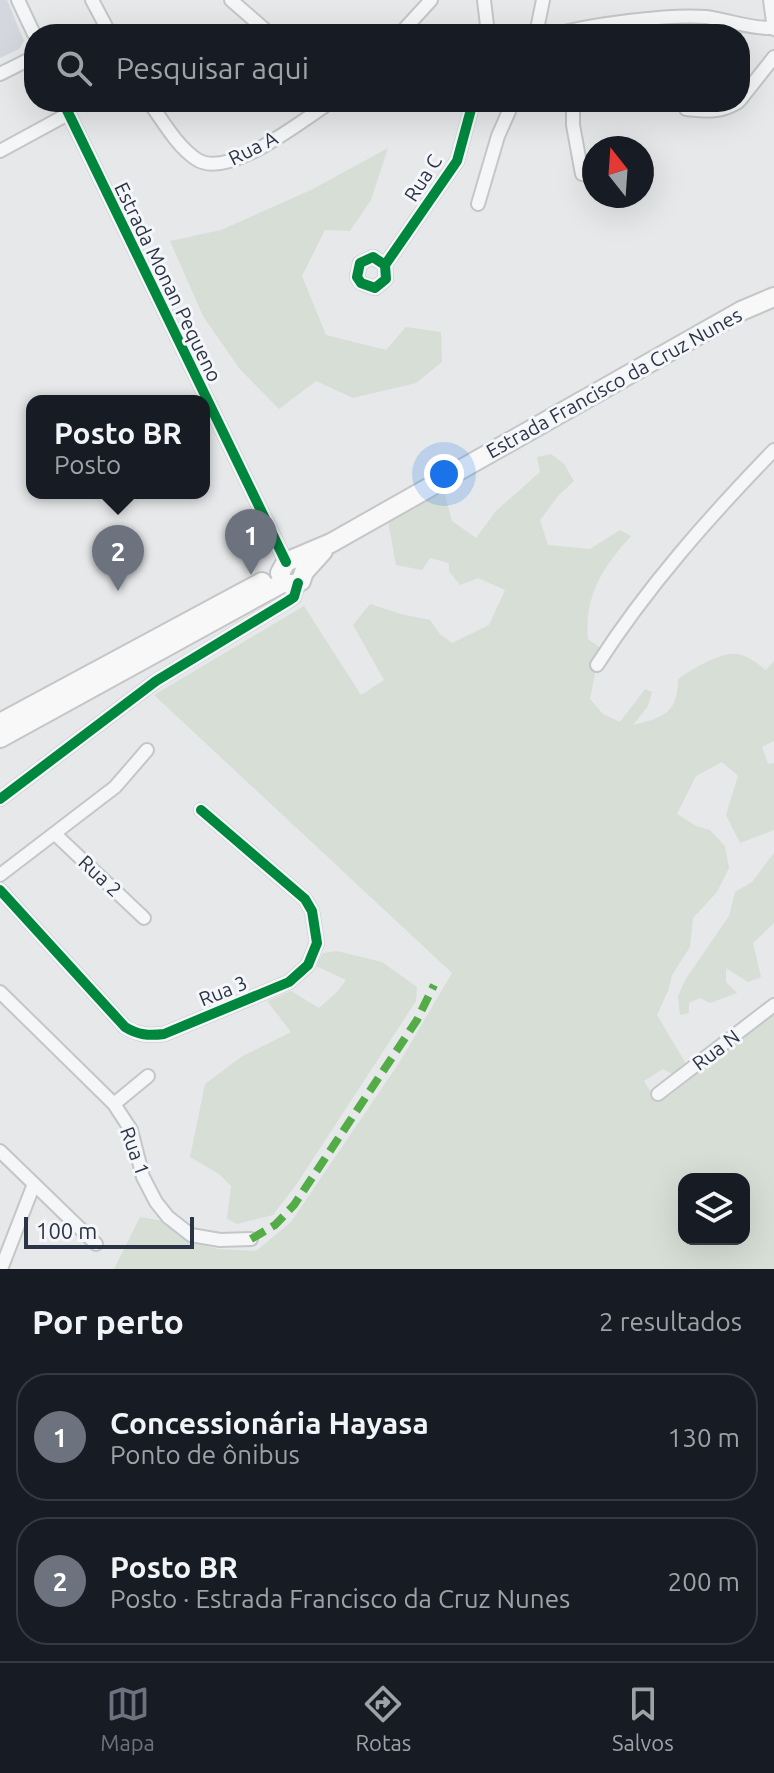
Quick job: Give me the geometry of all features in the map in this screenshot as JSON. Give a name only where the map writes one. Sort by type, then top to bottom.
[{"type":"main road","name":"Estrada Francisco da Cruz Nunes","points":[[0,738],[291,572],[331,543],[741,311],[774,297]]},
{"type":"main road","name":"Estrada Francisco da Cruz Nunes","points":[[0,723],[291,572]]},
{"type":"street","points":[[18,0],[29,24]]},
{"type":"street","points":[[92,0],[105,24]]},
{"type":"street","points":[[231,0],[259,24]]},
{"type":"street","points":[[409,24],[431,0]]},
{"type":"street","points":[[484,0],[487,24]]},
{"type":"street","points":[[538,24],[543,0]]},
{"type":"street","points":[[750,27],[774,29],[770,0]]},
{"type":"street","points":[[620,24],[704,17],[733,24]]},
{"type":"street","points":[[750,87],[774,57]]},
{"type":"street","points":[[0,74],[24,62]]},
{"type":"street","points":[[0,151],[59,112]]},
{"type":"street","name":"Estrada Monan Pequeno","points":[[67,112],[205,395]]},
{"type":"street","name":"Rua A","points":[[156,112],[180,145],[197,160],[214,166],[250,154],[315,112]]},
{"type":"street","name":"Rua C","points":[[385,265],[457,161],[470,112]]},
{"type":"street","points":[[478,204],[498,136],[509,112]]},
{"type":"street","points":[[573,112],[582,174]]},
{"type":"street","name":"Estrada Monan Pequeno","points":[[210,406],[291,572]]},
{"type":"street","points":[[597,665],[629,617],[693,538],[774,450]]},
{"type":"street","points":[[0,799],[156,681],[294,597],[291,572]]},
{"type":"street","points":[[0,875],[115,787],[147,750]]},
{"type":"street","name":"Rua 3","points":[[0,890],[125,1027],[148,1036],[164,1034],[279,988],[299,974],[315,955],[317,943],[312,911],[293,887],[201,810]]},
{"type":"street","name":"Rua 2","points":[[55,834],[144,918]]},
{"type":"street","name":"Rua 1","points":[[0,992],[114,1104],[131,1130],[143,1177],[168,1217],[191,1235],[220,1240],[251,1239]]},
{"type":"street","name":"Rua N","points":[[658,1094],[774,1005]]},
{"type":"street","points":[[114,1104],[148,1076]]},
{"type":"street","points":[[0,1151],[96,1244]]},
{"type":"street","points":[[1,1269],[34,1184]]},
{"type":"shaded area","points":[[0,0],[7,0],[24,41],[19,49],[0,58]]},
{"type":"shaded area","points":[[388,148],[371,200],[350,231],[325,230],[302,276],[326,335],[386,350],[406,327],[441,332],[442,362],[416,383],[353,398],[316,381],[279,409],[239,368],[203,316],[170,241],[221,230],[311,190]]},
{"type":"shaded area","points":[[551,454],[564,464],[574,481],[540,520],[548,545],[590,549],[620,530],[631,536],[604,571],[589,609],[588,639],[610,655],[596,669],[590,699],[603,714],[620,722],[645,689],[652,692],[648,706],[633,725],[653,720],[672,707],[678,679],[724,655],[742,655],[766,670],[774,661],[774,741],[762,747],[768,764],[774,763],[774,830],[740,843],[726,815],[738,776],[722,762],[696,776],[677,814],[696,826],[710,830],[725,846],[729,868],[717,892],[693,918],[690,947],[672,975],[657,1015],[686,1064],[674,1075],[663,1069],[644,1081],[657,1102],[669,1096],[774,1013],[774,1269],[114,1269],[140,1217],[164,1221],[190,1241],[218,1249],[256,1251],[291,1222],[399,1063],[452,973],[154,695],[304,606],[361,695],[384,680],[353,625],[370,604],[430,620],[440,634],[452,643],[489,625],[505,590],[478,578],[460,585],[449,571],[449,563],[430,558],[422,570],[396,565],[388,521],[444,492],[452,521],[476,538],[496,511],[540,472],[537,457]]},
{"type":"shaded area","points":[[774,853],[774,923],[753,943],[761,977],[748,982],[726,968],[726,982],[737,993],[710,1003],[700,998],[689,1003],[689,1013],[680,1015],[678,997],[685,980],[729,916],[735,892],[752,882]]},
{"type":"shaded area","points":[[337,951],[382,962],[417,987],[416,1001],[296,1185],[273,1215],[237,1224],[227,1219],[231,1186],[219,1174],[190,1157],[205,1084],[241,1057],[291,1032],[267,1001],[291,991],[319,1008],[337,992],[346,980],[316,966],[323,953]]},
{"type":"marked path","points":[[251,1239],[275,1225],[294,1205],[417,1020],[434,985]]},
{"type":"cycle path","points":[[68,112],[205,395]]},
{"type":"cycle path","points":[[385,265],[457,161],[470,112]]},
{"type":"cycle path","points":[[373,257],[385,265],[386,279],[375,288],[361,283],[357,277],[360,263],[373,257]]},
{"type":"cycle path","points":[[210,405],[286,562]]},
{"type":"cycle path","points":[[0,799],[156,681],[294,597],[298,583]]},
{"type":"cycle path","points":[[0,890],[125,1027],[144,1034],[164,1034],[289,982],[308,965],[317,943],[312,911],[305,899],[201,810]]},
{"type":"place","name":"Concessionária Hayasa","points":[[251,575]]},
{"type":"place","name":"Posto BR","points":[[118,591]]}]
